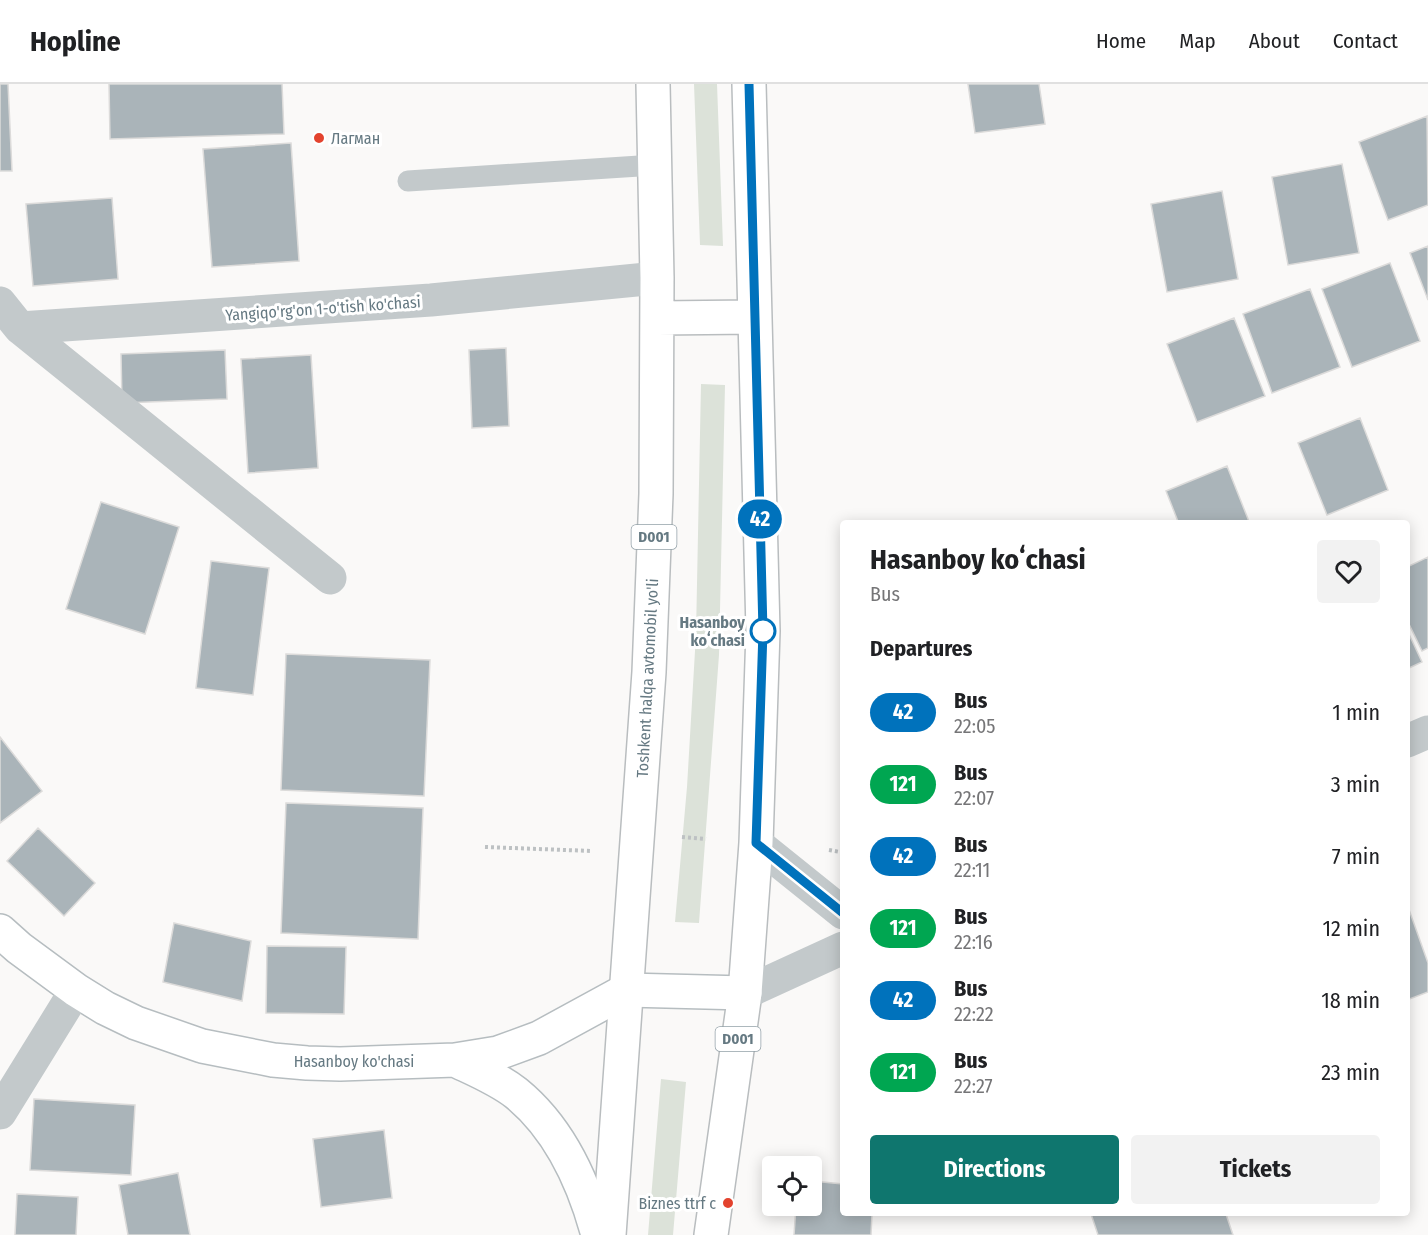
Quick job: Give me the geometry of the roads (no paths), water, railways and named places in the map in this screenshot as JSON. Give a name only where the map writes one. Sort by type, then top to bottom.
[{"type":"main road","name":"Toshkent halqa avtomobil yo'li","points":[[609,1235],[649,672],[656,494],[657,278],[653,84]]},
{"type":"main road","name":"D001","points":[[711,1235],[745,993],[756,843],[763,631],[749,84]]},
{"type":"main road","points":[[657,318],[754,317]]},
{"type":"main road","name":"Hasanboy ko'chasi","points":[[0,931],[38,963],[76,990],[136,1023],[202,1046],[273,1060],[329,1064],[455,1060],[498,1053],[539,1038],[627,990]]},
{"type":"main road","points":[[627,990],[745,993]]},
{"type":"main road","name":"Hasanboy ko'chasi","points":[[455,1060],[487,1075],[516,1093],[538,1115],[558,1140],[575,1172],[590,1205],[598,1235]]},
{"type":"street","name":"Yangiqo'rg'on 1-o'tish ko'chasi","points":[[20,328],[430,300],[657,278]]},
{"type":"street","points":[[0,303],[20,328],[330,578]]},
{"type":"street","points":[[1410,740],[1428,732]]},
{"type":"street","points":[[756,843],[840,911]]},
{"type":"street","points":[[745,993],[840,949]]},
{"type":"street","points":[[0,1113],[76,990]]},
{"type":"lane","points":[[408,181],[655,165]]},
{"type":"place","name":"Лагман","points":[[319,138]]},
{"type":"place","name":"Hasanboy koʻchasi","points":[[763,631]]},
{"type":"place","name":"Biznes ttrf c","points":[[728,1203]]}]
